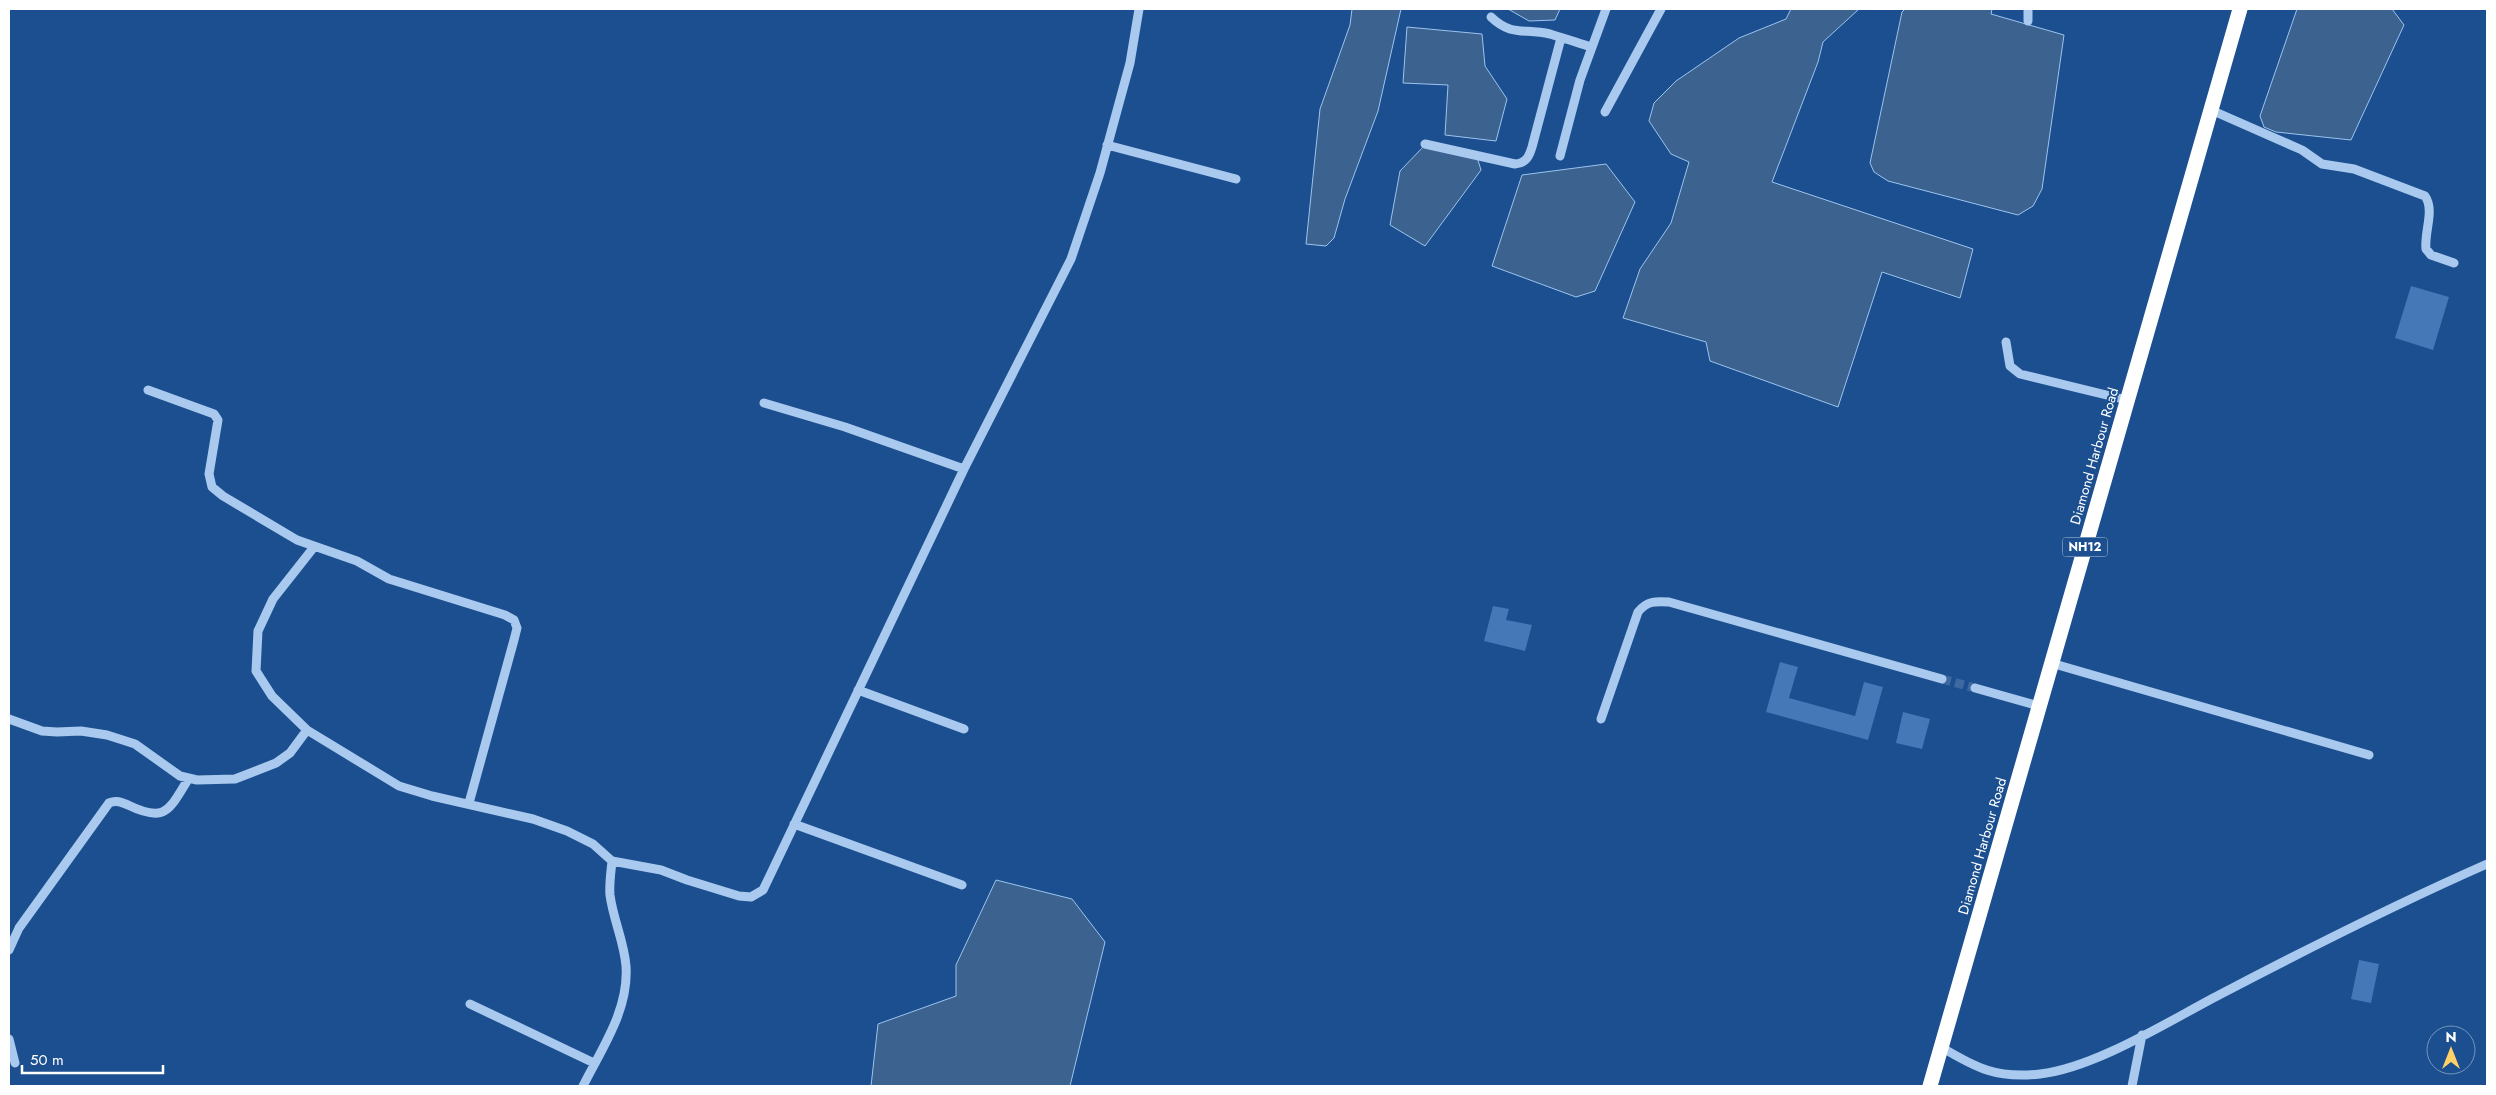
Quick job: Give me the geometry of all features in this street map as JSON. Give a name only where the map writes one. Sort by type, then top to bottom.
[{"type":"highway","name":"Diamond Harbour Road","points":[[1930,1086],[2240,9]]},
{"type":"street","points":[[314,547],[273,599],[263,617],[258,631],[256,657],[256,671],[262,684],[307,730],[399,786],[432,796],[469,802],[533,819],[567,831],[593,844],[612,861],[661,870],[739,896],[751,897],[763,890],[964,469],[1071,259],[1108,144],[1130,62],[1139,9]]},
{"type":"street","points":[[1560,156],[1571,110],[1606,9]]},
{"type":"street","points":[[1605,112],[1661,9]]},
{"type":"street","points":[[2028,9],[2028,21]]},
{"type":"street","points":[[1491,17],[1502,27],[1561,38],[1592,47]]},
{"type":"street","points":[[1424,144],[1515,164],[1522,163],[1529,157],[1561,38]]},
{"type":"street","points":[[2211,110],[2302,150],[2322,164],[2354,168],[2425,196],[2429,202],[2426,249],[2431,255],[2454,263]]},
{"type":"street","points":[[1108,144],[1236,179]]},
{"type":"street","points":[[2006,342],[2010,366],[2020,374],[2127,400]]},
{"type":"street","points":[[148,390],[214,414],[218,420],[209,474],[212,487],[262,521],[314,547],[357,561],[389,579],[505,615],[514,620],[516,628],[514,640],[469,802]]},
{"type":"street","points":[[764,403],[845,427],[964,469]]},
{"type":"street","points":[[1601,719],[1638,612],[1644,605],[1655,601],[1669,602],[1942,679]]},
{"type":"street","points":[[2051,663],[2369,755]]},
{"type":"street","points":[[1975,688],[2039,706]]},
{"type":"street","points":[[858,690],[964,729]]},
{"type":"street","points":[[9,719],[42,730],[82,731],[107,735],[135,744],[180,776],[196,780],[235,779],[276,763],[290,753],[307,730]]},
{"type":"street","points":[[9,950],[20,928],[109,802],[122,802],[154,815],[164,812],[170,807],[189,778]]},
{"type":"street","points":[[794,824],[962,884]]},
{"type":"street","points":[[583,1086],[615,1024],[624,998],[626,966],[622,938],[610,893],[612,861]]},
{"type":"street","points":[[1941,1047],[1978,1069],[2012,1075],[2041,1074],[2082,1064],[2289,959],[2445,882],[2487,864]]},
{"type":"street","points":[[470,1004],[594,1063]]},
{"type":"street","points":[[2132,1086],[2142,1035]]},
{"type":"street","points":[[9,1039],[15,1063]]},
{"type":"water","points":[[1352,9],[1401,9],[1378,111],[1345,199],[1334,238],[1326,246],[1306,244],[1320,109],[1350,25]]},
{"type":"water","points":[[1508,9],[1560,9],[1555,20],[1529,21]]},
{"type":"water","points":[[1791,9],[1859,9],[1823,42],[1818,62],[1772,182],[1973,249],[1960,298],[1882,272],[1838,407],[1710,361],[1706,342],[1623,318],[1640,269],[1671,223],[1689,162],[1671,154],[1649,121],[1654,103],[1676,81],[1739,38],[1786,19]]},
{"type":"water","points":[[1905,9],[1992,9],[1991,14],[2064,35],[2042,189],[2033,206],[2018,215],[1888,181],[1874,172],[1870,163],[1902,12]]},
{"type":"water","points":[[2297,9],[2392,9],[2404,25],[2351,140],[2276,132],[2264,127],[2260,116]]},
{"type":"water","points":[[1407,27],[1482,34],[1485,66],[1507,99],[1496,141],[1445,135],[1448,85],[1403,83]]},
{"type":"water","points":[[1424,146],[1476,154],[1481,170],[1425,246],[1390,225],[1400,171]]},
{"type":"water","points":[[1606,164],[1635,202],[1595,291],[1576,297],[1492,266],[1522,175]]},
{"type":"water","points":[[996,880],[1072,899],[1105,942],[1070,1086],[871,1086],[878,1024],[956,996],[956,965]]},
{"type":"building","points":[[2411,286],[2449,297],[2433,350],[2395,338]]},
{"type":"building","points":[[1493,606],[1509,609],[1506,620],[1532,625],[1525,651],[1484,641]]},
{"type":"building","points":[[1780,662],[1798,667],[1789,698],[1855,716],[1864,682],[1883,687],[1868,740],[1766,712]]},
{"type":"building","points":[[1903,712],[1930,719],[1922,749],[1896,743]]},
{"type":"building","points":[[2359,960],[2379,964],[2371,1003],[2351,999]]},
{"type":"tunnel","points":[[1942,679],[1975,688]]}]
